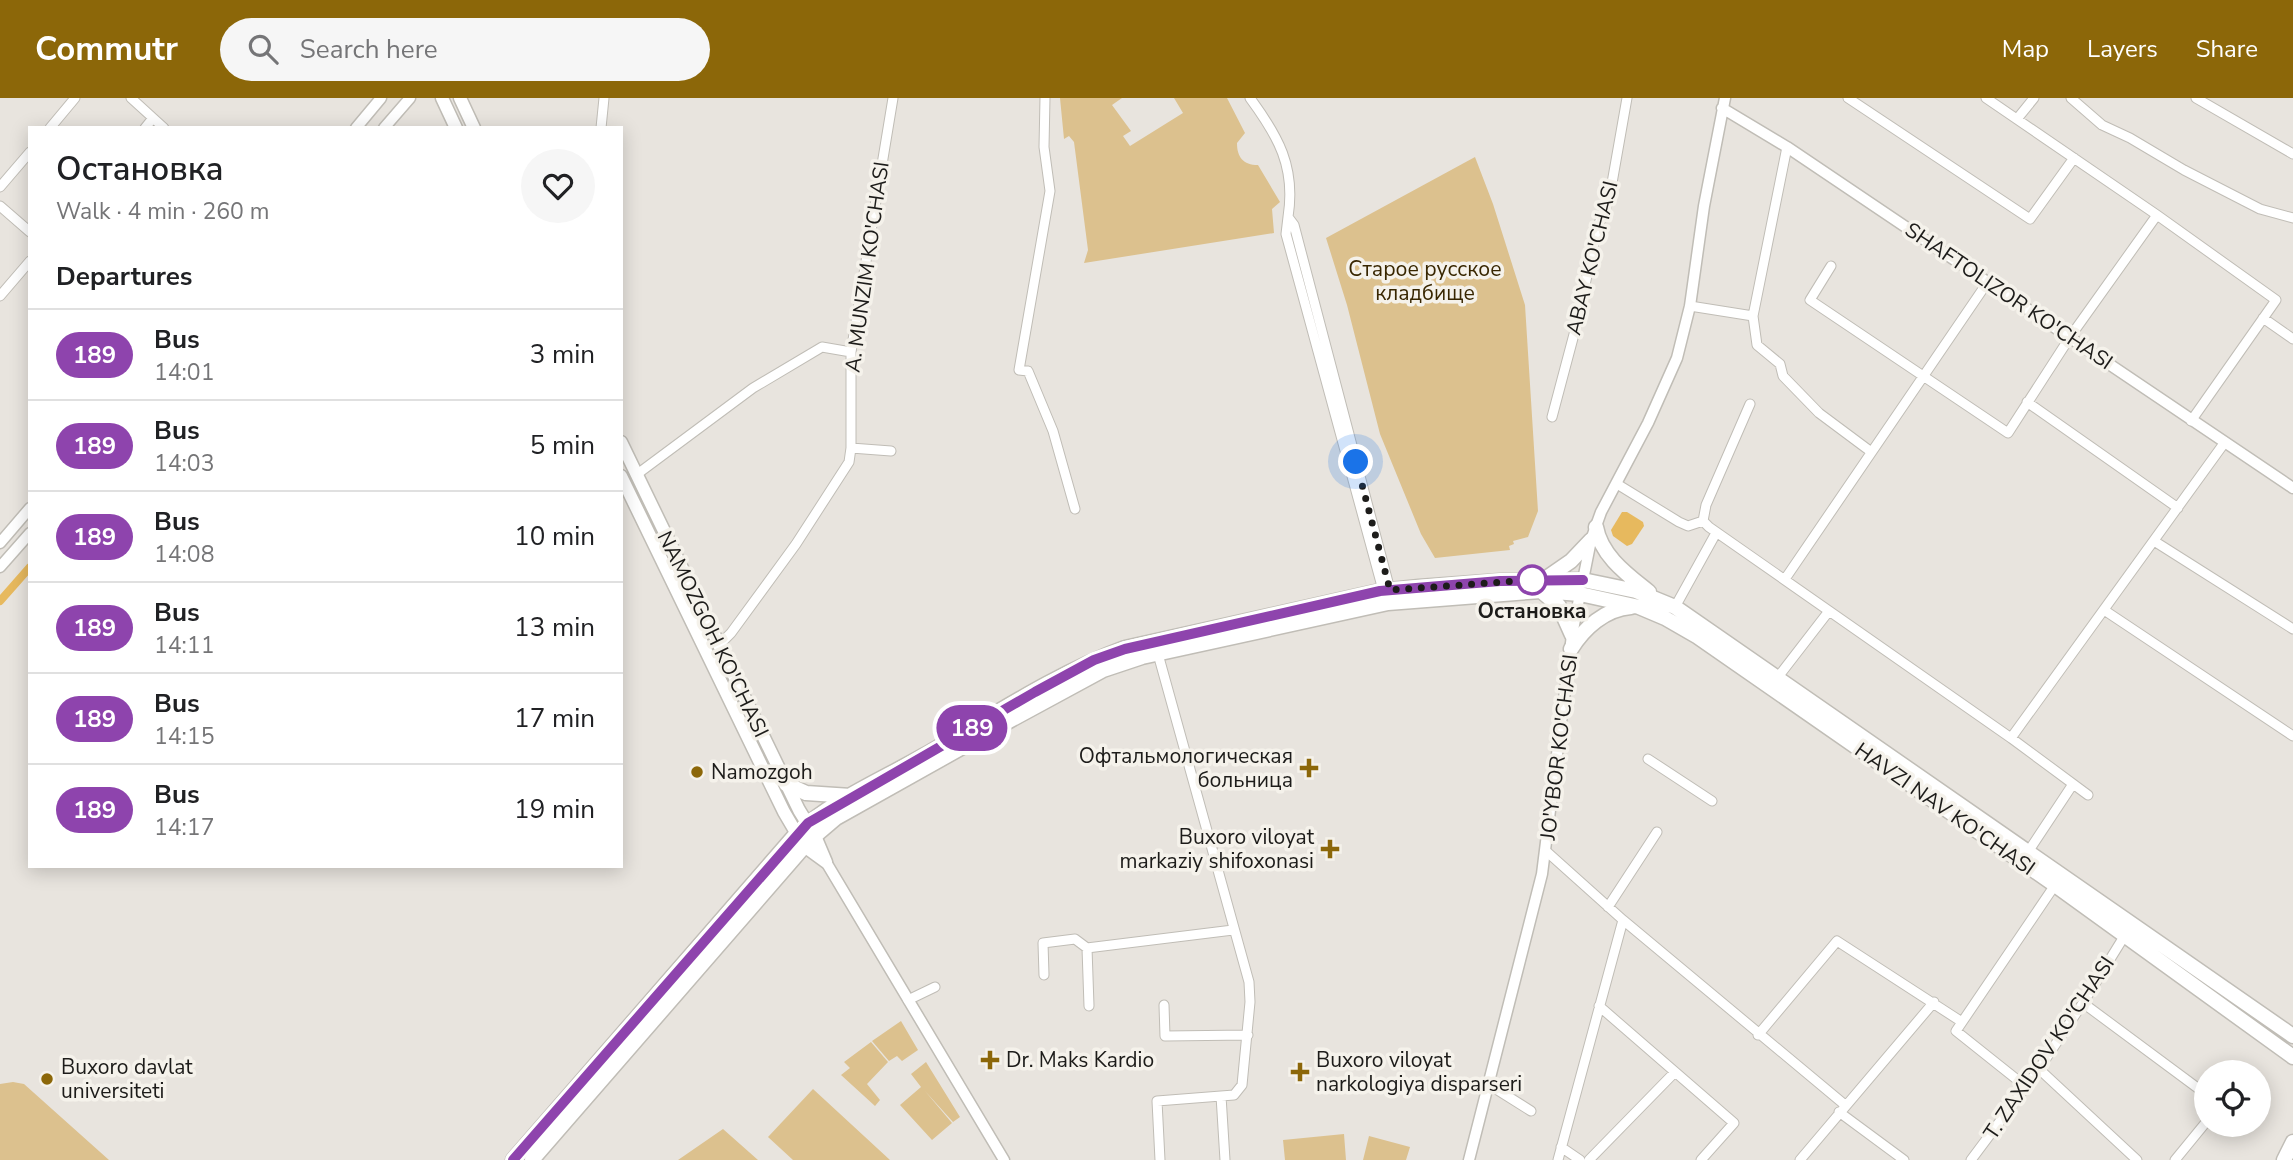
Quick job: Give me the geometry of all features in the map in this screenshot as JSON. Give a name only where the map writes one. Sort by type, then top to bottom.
[{"type":"main road","points":[[442,98],[455,126]]},
{"type":"main road","points":[[460,98],[473,126]]},
{"type":"main road","name":"NAMOZGOH KO'CHASI","points":[[623,448],[630,468],[786,784],[806,835]]},
{"type":"main road","name":"NAMOZGOH KO'CHASI","points":[[623,480],[806,835],[826,862]]},
{"type":"main road","points":[[532,1160],[806,835],[1103,670],[1158,654],[1388,603],[1543,585],[1571,561],[1593,534],[1614,561],[1655,598]]},
{"type":"main road","points":[[1543,585],[1559,606],[1572,642],[1599,618],[1613,611],[1639,607]]},
{"type":"main road","points":[[513,1160],[806,835],[852,796],[1035,692],[1104,656],[1136,646],[1385,591],[1543,585],[1581,587]]},
{"type":"main road","name":"HAVZI NAV KO'CHASI","points":[[1581,587],[1622,586],[1675,607],[2293,1036]]},
{"type":"main road","name":"HAVZI NAV KO'CHASI","points":[[1581,587],[1665,618],[1698,637],[2125,935],[2293,1057]]},
{"type":"main road","points":[[786,784],[801,792],[824,796],[852,796]]},
{"type":"main road","points":[[2284,1160],[2293,1142]]},
{"type":"street","points":[[52,126],[75,98]]},
{"type":"street","points":[[131,98],[161,126]]},
{"type":"street","points":[[358,126],[381,98]]},
{"type":"street","points":[[386,126],[410,98]]},
{"type":"street","points":[[601,126],[604,98]]},
{"type":"street","name":"A. MUNZIM KO'CHASI","points":[[718,646],[731,633],[796,544],[849,462],[851,352],[893,98]]},
{"type":"street","points":[[1045,98],[1044,147],[1050,191],[1019,370],[1028,371],[1053,431],[1075,509]]},
{"type":"street","points":[[1250,98],[1275,133],[1288,172],[1288,217],[1294,225],[1385,591]]},
{"type":"street","name":"ABAY KO'CHASI","points":[[1552,417],[1577,323],[1597,228],[1609,200],[1628,98]]},
{"type":"street","points":[[1848,98],[2030,219],[2074,158]]},
{"type":"street","points":[[1986,98],[2276,300],[2191,421]]},
{"type":"street","points":[[2017,119],[2034,98]]},
{"type":"street","points":[[2071,98],[2102,125],[2184,170],[2260,209],[2293,218]]},
{"type":"street","points":[[2196,98],[2293,154]]},
{"type":"street","name":"SHAFTOLIZOR KO'CHASI","points":[[1724,103],[2293,488]]},
{"type":"street","name":"JO'YBOR KO'CHASI","points":[[1469,1160],[1546,851],[1572,642],[1593,534],[1648,423],[1676,358],[1690,306],[1704,206],[1724,103]]},
{"type":"street","points":[[147,126],[153,118]]},
{"type":"street","points":[[1787,147],[1753,316],[1758,345],[1780,364],[1783,376],[1819,413],[1870,452]]},
{"type":"street","points":[[0,187],[28,154]]},
{"type":"street","points":[[0,206],[28,230]]},
{"type":"street","points":[[1831,266],[1810,300],[2008,433],[2070,337],[2157,215]]},
{"type":"street","points":[[0,296],[28,263]]},
{"type":"street","points":[[1785,579],[1987,282]]},
{"type":"street","points":[[1690,306],[1753,316]]},
{"type":"street","points":[[2263,318],[2293,339]]},
{"type":"street","points":[[630,468],[753,388],[822,347],[851,352]]},
{"type":"street","points":[[2027,402],[2178,508]]},
{"type":"street","points":[[1703,521],[1706,505],[1749,404]]},
{"type":"street","points":[[2011,738],[2225,442]]},
{"type":"street","points":[[851,448],[891,452]]},
{"type":"street","points":[[1617,484],[1688,526],[1703,521]]},
{"type":"street","points":[[0,543],[28,510]]},
{"type":"street","points":[[1703,521],[1716,533],[2011,738],[2088,795]]},
{"type":"street","points":[[1675,607],[1716,533]]},
{"type":"street","points":[[0,567],[28,535]]},
{"type":"street","points":[[2154,541],[2293,629]]},
{"type":"street","points":[[2104,610],[2293,736]]},
{"type":"street","points":[[1778,677],[1829,611]]},
{"type":"street","points":[[1158,654],[1249,982],[1248,1035],[1242,1086],[1234,1094],[1157,1101],[1160,1160]]},
{"type":"street","points":[[1648,759],[1712,801]]},
{"type":"street","points":[[2028,852],[2073,784]]},
{"type":"street","points":[[1608,907],[1657,832]]},
{"type":"street","points":[[1546,851],[1904,1160]]},
{"type":"street","name":"NAMOZGOH KO'CHASI","points":[[826,862],[1004,1160]]},
{"type":"street","points":[[2020,1082],[1956,1031],[2055,886]]},
{"type":"street","points":[[1558,1160],[1623,920]]},
{"type":"street","points":[[1044,975],[1042,943],[1075,939],[1087,948],[1233,930]]},
{"type":"street","name":"T. ZAXIDOV KO'CHASI","points":[[1971,1160],[2039,1069],[2125,935]]},
{"type":"street","points":[[1758,1035],[1837,941],[1962,1022]]},
{"type":"street","points":[[1087,948],[1089,1006]]},
{"type":"street","points":[[908,1000],[935,987]]},
{"type":"street","points":[[1800,1160],[1934,1002]]},
{"type":"street","points":[[2083,1003],[2194,1086]]},
{"type":"street","points":[[1164,1005],[1165,1036],[1248,1035]]},
{"type":"street","points":[[1599,1006],[1734,1122],[1701,1160]]},
{"type":"street","points":[[2039,1069],[2137,1160]]},
{"type":"street","points":[[1589,1160],[1675,1072]]},
{"type":"street","points":[[1488,1084],[1531,1111]]},
{"type":"street","points":[[1221,1096],[1225,1160]]},
{"type":"street","points":[[2175,1160],[2194,1137]]},
{"type":"street","points":[[1561,1147],[1580,1160]]},
{"type":"green space","points":[[1060,98],[1122,98],[1112,105],[1131,131],[1123,136],[1130,146],[1183,113],[1174,98],[1227,98],[1245,133],[1237,143],[1240,156],[1248,164],[1258,165],[1280,202],[1272,209],[1274,233],[1084,263],[1088,250],[1074,142],[1069,136],[1064,139]]},
{"type":"green space","name":"Старое русское кладбище","points":[[1475,157],[1525,305],[1538,511],[1528,537],[1513,541],[1514,544],[1509,546],[1510,550],[1435,558],[1421,534],[1380,434],[1347,305],[1326,238]]},
{"type":"green space","points":[[901,1021],[918,1050],[902,1061],[897,1056],[889,1061],[872,1041]]},
{"type":"green space","points":[[871,1042],[888,1062],[867,1084],[880,1100],[875,1106],[841,1075],[850,1068],[844,1062]]},
{"type":"green space","points":[[926,1062],[960,1117],[953,1122],[925,1091],[952,1123],[932,1140],[900,1105],[921,1087],[911,1074]]},
{"type":"green space","points":[[0,1084],[24,1084],[109,1160],[0,1160]]},
{"type":"green space","points":[[813,1089],[890,1160],[793,1160],[768,1137]]},
{"type":"green space","points":[[723,1129],[758,1160],[678,1160]]},
{"type":"green space","points":[[1344,1134],[1346,1160],[1285,1160],[1283,1140]]},
{"type":"green space","points":[[1369,1136],[1410,1147],[1406,1160],[1363,1160]]},
{"type":"shaded area","points":[[1622,512],[1627,512],[1643,522],[1644,526],[1632,544],[1627,546],[1613,536],[1611,530]]},
{"type":"waterway","points":[[0,601],[28,569]]},
{"type":"bus line","name":"189","points":[[513,1160],[808,823],[1094,660],[1125,649],[1380,591],[1500,581],[1583,580]]},
{"type":"place","name":"Остановка","points":[[1532,580]]},
{"type":"place","name":"Офтальмологическая больница","points":[[1309,768]]},
{"type":"place","name":"Namozgoh","points":[[697,772]]},
{"type":"place","name":"Buxoro viloyat markaziy shifoxonasi","points":[[1330,849]]},
{"type":"place","name":"Dr. Maks Kardio","points":[[990,1060]]},
{"type":"place","name":"Buxoro viloyat narkologiya disparseri","points":[[1300,1072]]},
{"type":"place","name":"Buxoro davlat universiteti","points":[[47,1079]]},
{"type":"route","points":[[1356,462],[1390,590],[1532,580]]}]
